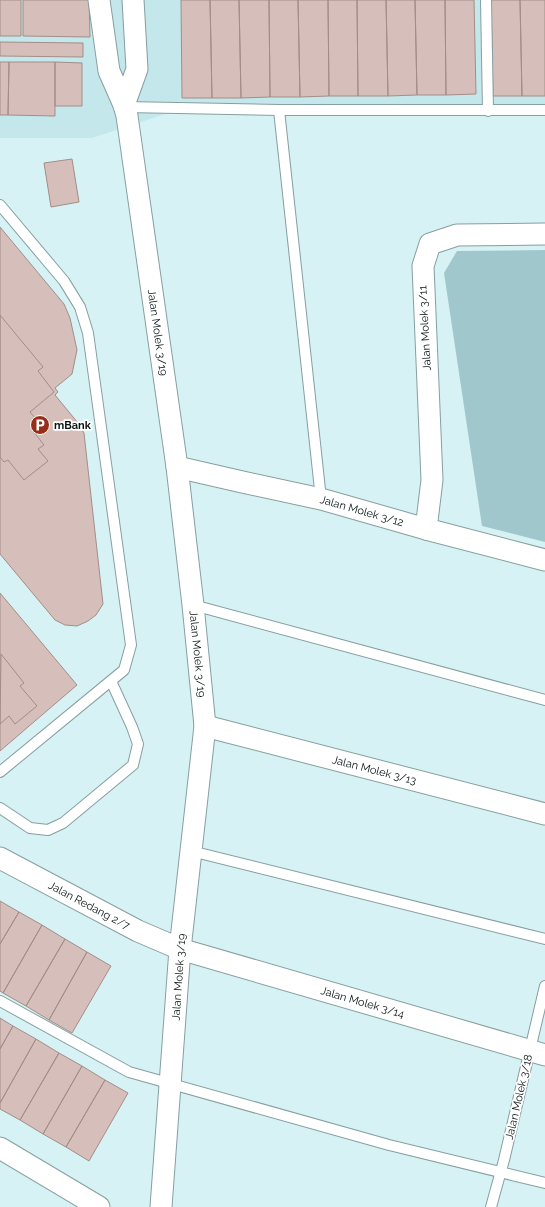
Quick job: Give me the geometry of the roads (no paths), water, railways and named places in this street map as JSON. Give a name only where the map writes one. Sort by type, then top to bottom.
[{"type":"street","name":"Jalan Molek 3/19","points":[[99,0],[109,71],[124,106],[177,467],[205,726],[180,949],[161,1207]]},
{"type":"street","name":"Jalan Molek 3/19","points":[[124,106],[137,69],[133,0]]},
{"type":"street","name":"Jalan Molek 3/11","points":[[426,528],[432,480],[423,266],[430,244],[457,235],[545,234]]},
{"type":"street","name":"Jalan Molek 3/12","points":[[177,467],[238,482],[322,499],[545,560]]},
{"type":"street","name":"Jalan Molek 3/13","points":[[205,726],[545,814]]},
{"type":"street","name":"Jalan Redang 2/7","points":[[0,858],[138,931],[180,949]]},
{"type":"street","name":"Jalan Molek 3/14","points":[[180,949],[537,1053]]},
{"type":"street","points":[[0,1148],[99,1207]]},
{"type":"lane","points":[[486,0],[488,111]]},
{"type":"lane","points":[[124,106],[279,110],[545,110]]},
{"type":"lane","points":[[279,110],[322,499]]},
{"type":"lane","points":[[0,205],[64,281],[80,307],[88,333],[131,645],[124,670],[0,772]]},
{"type":"lane","points":[[193,605],[545,700]]},
{"type":"lane","points":[[0,808],[30,828],[48,830],[63,823],[133,765],[138,744],[111,681]]},
{"type":"lane","points":[[191,851],[545,939]]},
{"type":"lane","name":"Jalan Molek 3/18","points":[[491,1207],[537,1053],[545,986]]},
{"type":"lane","points":[[0,1002],[129,1072],[389,1146],[501,1171],[545,1183]]},
{"type":"place","name":"mBank","points":[[40,425]]}]
